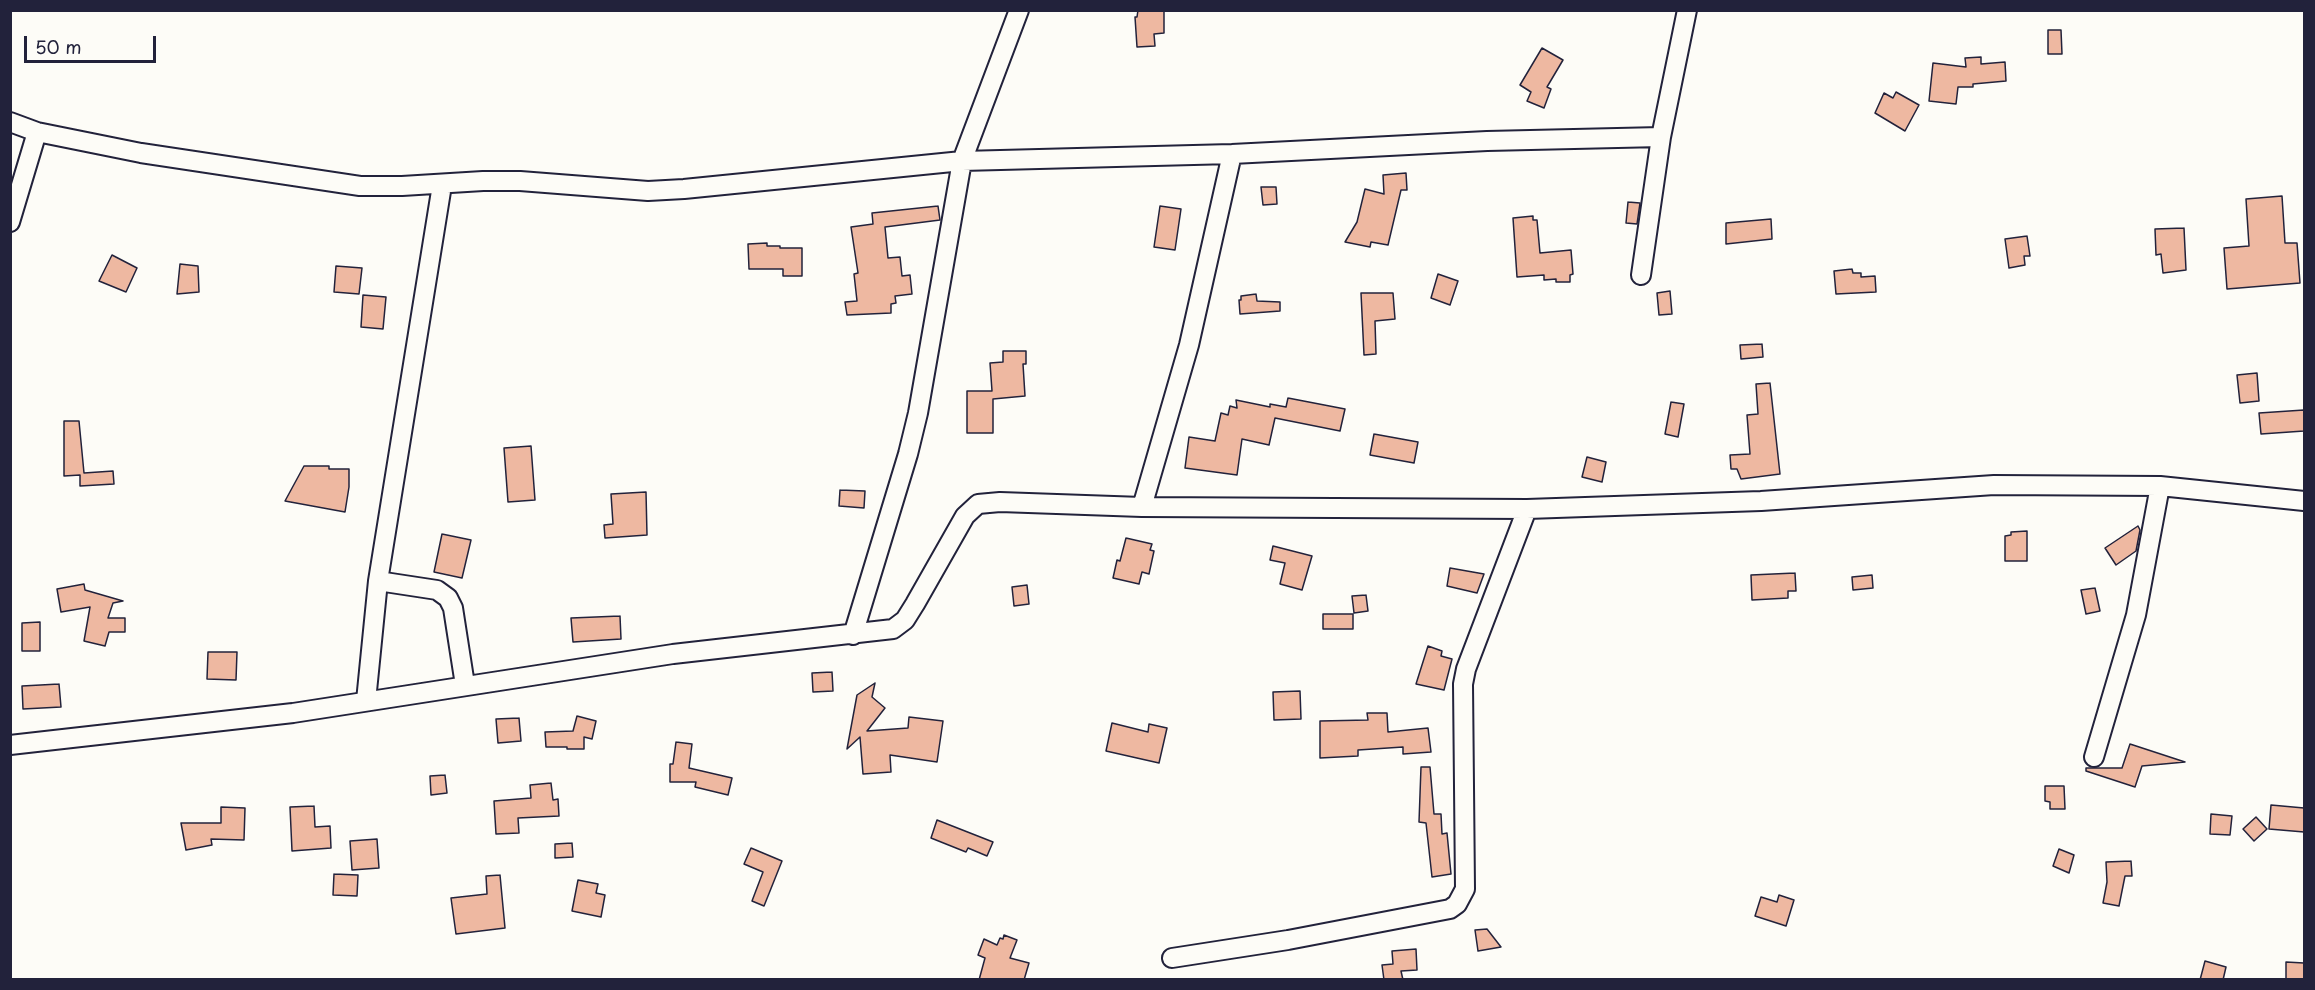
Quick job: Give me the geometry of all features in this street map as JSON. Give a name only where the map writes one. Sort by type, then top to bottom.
[{"type":"street","points":[[853,635],[895,501],[918,413],[962,161],[1019,10]]},
{"type":"street","points":[[1641,275],[1661,137],[1687,10]]},
{"type":"street","points":[[10,122],[37,132],[141,153],[360,186],[520,181],[648,191],[962,161],[1232,154],[1487,141],[1661,137]]},
{"type":"street","points":[[10,222],[37,132]]},
{"type":"street","points":[[1142,507],[1189,345],[1232,154]]},
{"type":"street","points":[[366,701],[378,581],[442,185]]},
{"type":"street","points":[[10,745],[293,713],[673,654],[893,629],[905,620],[965,516],[978,504],[1000,501],[1142,507],[1527,509],[1761,501],[1994,485],[2160,486],[2304,501]]},
{"type":"street","points":[[2094,757],[2136,615],[2160,486]]},
{"type":"street","points":[[1172,958],[1288,940],[1450,909],[1458,904],[1465,889],[1463,684],[1466,669],[1527,509]]},
{"type":"street","points":[[378,581],[437,590],[448,598],[453,608],[465,685]]},
{"type":"building","points":[[1138,10],[1164,10],[1164,33],[1154,34],[1155,46],[1137,47],[1135,17],[1137,17]]},
{"type":"building","points":[[2048,30],[2061,30],[2062,54],[2048,54]]},
{"type":"building","points":[[1542,48],[1563,60],[1547,87],[1551,89],[1544,108],[1527,101],[1531,92],[1520,85]]},
{"type":"building","points":[[1981,57],[1981,64],[2005,62],[2006,81],[1973,84],[1973,87],[1958,87],[1956,104],[1929,101],[1933,63],[1966,67],[1965,58]]},
{"type":"building","points":[[1896,92],[1919,105],[1905,131],[1875,113],[1884,93],[1893,98]]},
{"type":"building","points":[[1406,173],[1407,190],[1401,190],[1388,245],[1371,242],[1370,247],[1345,242],[1357,222],[1365,189],[1384,194],[1383,175]]},
{"type":"building","points":[[1261,187],[1276,187],[1277,204],[1263,205]]},
{"type":"building","points":[[2282,196],[2285,243],[2297,243],[2300,283],[2227,289],[2224,248],[2249,246],[2246,199]]},
{"type":"building","points":[[1628,202],[1640,203],[1637,224],[1626,223]]},
{"type":"building","points":[[938,206],[940,220],[885,227],[888,258],[900,257],[902,276],[910,275],[912,294],[895,296],[896,303],[891,304],[891,313],[847,315],[845,302],[857,301],[854,274],[858,273],[851,227],[873,224],[872,213]]},
{"type":"building","points":[[1160,206],[1181,209],[1175,250],[1154,247]]},
{"type":"building","points":[[1533,216],[1533,220],[1537,220],[1540,253],[1571,250],[1573,274],[1570,275],[1570,282],[1556,282],[1556,279],[1544,280],[1544,275],[1517,277],[1513,218]]},
{"type":"building","points":[[1771,219],[1772,239],[1726,244],[1726,223]]},
{"type":"building","points":[[2184,228],[2186,270],[2163,273],[2161,254],[2156,255],[2155,229]]},
{"type":"building","points":[[2027,236],[2030,256],[2024,256],[2025,265],[2009,268],[2005,239]]},
{"type":"building","points":[[767,243],[767,246],[780,246],[780,248],[802,248],[802,276],[783,276],[783,269],[749,269],[748,244]]},
{"type":"building","points":[[112,255],[137,268],[126,292],[99,281]]},
{"type":"building","points":[[180,264],[198,266],[199,292],[177,294]]},
{"type":"building","points":[[336,266],[362,268],[359,294],[334,292]]},
{"type":"building","points":[[1852,269],[1853,273],[1861,273],[1861,277],[1875,276],[1876,292],[1836,294],[1834,271]]},
{"type":"building","points":[[1438,274],[1458,281],[1450,305],[1431,298]]},
{"type":"building","points":[[1670,291],[1672,314],[1659,315],[1657,293]]},
{"type":"building","points":[[1361,293],[1393,293],[1395,319],[1375,321],[1376,354],[1364,355]]},
{"type":"building","points":[[1256,294],[1257,301],[1280,302],[1280,311],[1240,314],[1241,296]]},
{"type":"building","points":[[363,295],[386,297],[383,329],[361,327]]},
{"type":"building","points":[[1762,344],[1763,357],[1741,359],[1740,345]]},
{"type":"building","points":[[1003,351],[1026,351],[1026,364],[1023,364],[1025,396],[993,399],[993,433],[967,433],[967,391],[992,391],[990,363],[1003,362]]},
{"type":"building","points":[[2257,373],[2259,401],[2240,403],[2237,375]]},
{"type":"building","points":[[1770,383],[1780,474],[1741,479],[1737,469],[1731,469],[1730,455],[1750,454],[1747,415],[1758,414],[1756,384]]},
{"type":"building","points":[[1288,398],[1345,409],[1340,431],[1275,418],[1269,445],[1242,439],[1237,475],[1185,468],[1189,437],[1215,441],[1221,413],[1228,415],[1230,406],[1237,408],[1236,400],[1270,407],[1270,404],[1286,407]]},
{"type":"building","points":[[1671,402],[1684,404],[1678,437],[1665,434]]},
{"type":"building","points":[[2304,410],[2304,431],[2261,434],[2259,413]]},
{"type":"building","points":[[64,421],[79,421],[84,473],[113,471],[114,484],[80,486],[80,475],[64,476]]},
{"type":"building","points":[[1374,434],[1418,442],[1414,463],[1370,455]]},
{"type":"building","points":[[531,446],[535,500],[508,502],[504,448]]},
{"type":"building","points":[[1587,457],[1606,462],[1602,482],[1582,477]]},
{"type":"building","points":[[304,466],[349,469],[345,512],[285,501]]},
{"type":"building","points":[[840,490],[865,491],[864,508],[839,506]]},
{"type":"building","points":[[646,492],[647,535],[605,538],[604,525],[613,524],[611,494]]},
{"type":"building","points":[[2138,526],[2140,530],[2136,551],[2116,565],[2105,548]]},
{"type":"building","points":[[2027,531],[2027,561],[2005,561],[2005,536],[2011,535],[2011,532]]},
{"type":"building","points":[[442,534],[471,540],[462,578],[434,572]]},
{"type":"building","points":[[1126,538],[1152,544],[1150,550],[1154,551],[1149,574],[1142,572],[1139,584],[1113,578]]},
{"type":"building","points":[[1273,546],[1312,556],[1302,590],[1280,584],[1285,563],[1270,560]]},
{"type":"building","points":[[1450,568],[1484,574],[1477,593],[1447,586]]},
{"type":"building","points":[[1795,573],[1796,591],[1788,591],[1788,598],[1752,600],[1751,575]]},
{"type":"building","points":[[1872,575],[1873,588],[1853,590],[1852,577]]},
{"type":"building","points":[[84,584],[85,590],[123,601],[113,603],[108,618],[125,618],[125,632],[109,632],[105,646],[84,641],[90,607],[61,612],[57,589]]},
{"type":"building","points":[[1027,585],[1029,604],[1014,606],[1012,587]]},
{"type":"building","points":[[2095,588],[2100,611],[2086,614],[2081,590]]},
{"type":"building","points":[[1366,595],[1368,611],[1354,613],[1352,596]]},
{"type":"building","points":[[1323,614],[1353,614],[1353,629],[1323,629]]},
{"type":"building","points":[[620,616],[621,639],[573,642],[571,618]]},
{"type":"building","points":[[40,622],[40,651],[22,651],[22,623]]},
{"type":"building","points":[[1428,646],[1442,651],[1441,656],[1452,659],[1444,690],[1416,684]]},
{"type":"building","points":[[208,652],[237,652],[236,680],[207,679]]},
{"type":"building","points":[[832,672],[833,691],[813,692],[812,673]]},
{"type":"building","points":[[875,683],[872,697],[885,708],[867,731],[908,728],[909,717],[943,721],[937,762],[890,755],[891,772],[863,774],[860,737],[847,749],[857,695]]},
{"type":"building","points":[[59,684],[61,707],[23,709],[22,686]]},
{"type":"building","points":[[1300,691],[1301,719],[1274,720],[1273,692]]},
{"type":"building","points":[[1367,713],[1387,713],[1388,732],[1428,728],[1431,752],[1403,754],[1403,747],[1358,750],[1358,756],[1320,758],[1320,721],[1368,720]]},
{"type":"building","points":[[577,716],[596,721],[592,739],[584,737],[584,749],[546,747],[545,732],[573,731]]},
{"type":"building","points":[[519,718],[521,741],[498,743],[496,719]]},
{"type":"building","points":[[1112,723],[1148,732],[1149,724],[1167,728],[1159,763],[1106,751]]},
{"type":"building","points":[[676,742],[692,744],[689,768],[732,778],[728,795],[695,787],[696,782],[670,782],[670,764],[673,764]]},
{"type":"building","points":[[2130,744],[2185,762],[2142,766],[2135,787],[2086,771],[2086,768],[2122,768]]},
{"type":"building","points":[[1421,767],[1430,767],[1434,814],[1441,814],[1442,834],[1447,833],[1451,874],[1432,877],[1426,823],[1419,822]]},
{"type":"building","points":[[445,775],[447,793],[431,795],[430,776]]},
{"type":"building","points":[[551,783],[553,800],[558,799],[559,816],[518,818],[519,833],[496,834],[494,801],[531,798],[530,785]]},
{"type":"building","points":[[2045,786],[2064,786],[2065,809],[2050,809],[2050,802],[2045,801]]},
{"type":"building","points":[[2271,805],[2304,808],[2304,832],[2269,829]]},
{"type":"building","points":[[314,806],[315,827],[330,826],[331,848],[292,851],[290,807]]},
{"type":"building","points":[[221,807],[245,808],[244,840],[211,839],[212,845],[186,850],[181,823],[221,823]]},
{"type":"building","points":[[2211,814],[2232,816],[2230,835],[2210,834]]},
{"type":"building","points":[[2256,817],[2267,829],[2254,841],[2243,829]]},
{"type":"building","points":[[937,820],[993,842],[987,856],[968,848],[966,852],[931,838]]},
{"type":"building","points":[[377,839],[379,868],[352,870],[350,841]]},
{"type":"building","points":[[572,843],[573,857],[555,858],[555,844]]},
{"type":"building","points":[[751,848],[782,861],[764,906],[752,901],[763,872],[744,864]]},
{"type":"building","points":[[2059,849],[2074,855],[2069,873],[2053,866]]},
{"type":"building","points":[[2131,861],[2132,876],[2125,876],[2119,906],[2103,903],[2107,882],[2106,862]]},
{"type":"building","points":[[334,874],[358,875],[357,896],[333,895]]},
{"type":"building","points":[[500,875],[505,928],[456,934],[451,898],[487,894],[486,876]]},
{"type":"building","points":[[578,880],[598,884],[596,893],[605,895],[601,917],[572,911]]},
{"type":"building","points":[[1779,895],[1794,900],[1786,926],[1755,916],[1761,897],[1777,902]]},
{"type":"building","points":[[1487,929],[1501,947],[1478,951],[1475,930]]},
{"type":"building","points":[[1004,935],[1017,940],[1010,958],[1029,963],[1024,980],[979,980],[985,958],[978,955],[984,939],[997,945]]},
{"type":"building","points":[[1416,949],[1417,970],[1401,971],[1403,980],[1384,980],[1382,965],[1393,964],[1392,951]]},
{"type":"building","points":[[2205,961],[2226,967],[2223,980],[2200,980]]},
{"type":"building","points":[[2286,962],[2304,963],[2304,980],[2286,980]]}]
